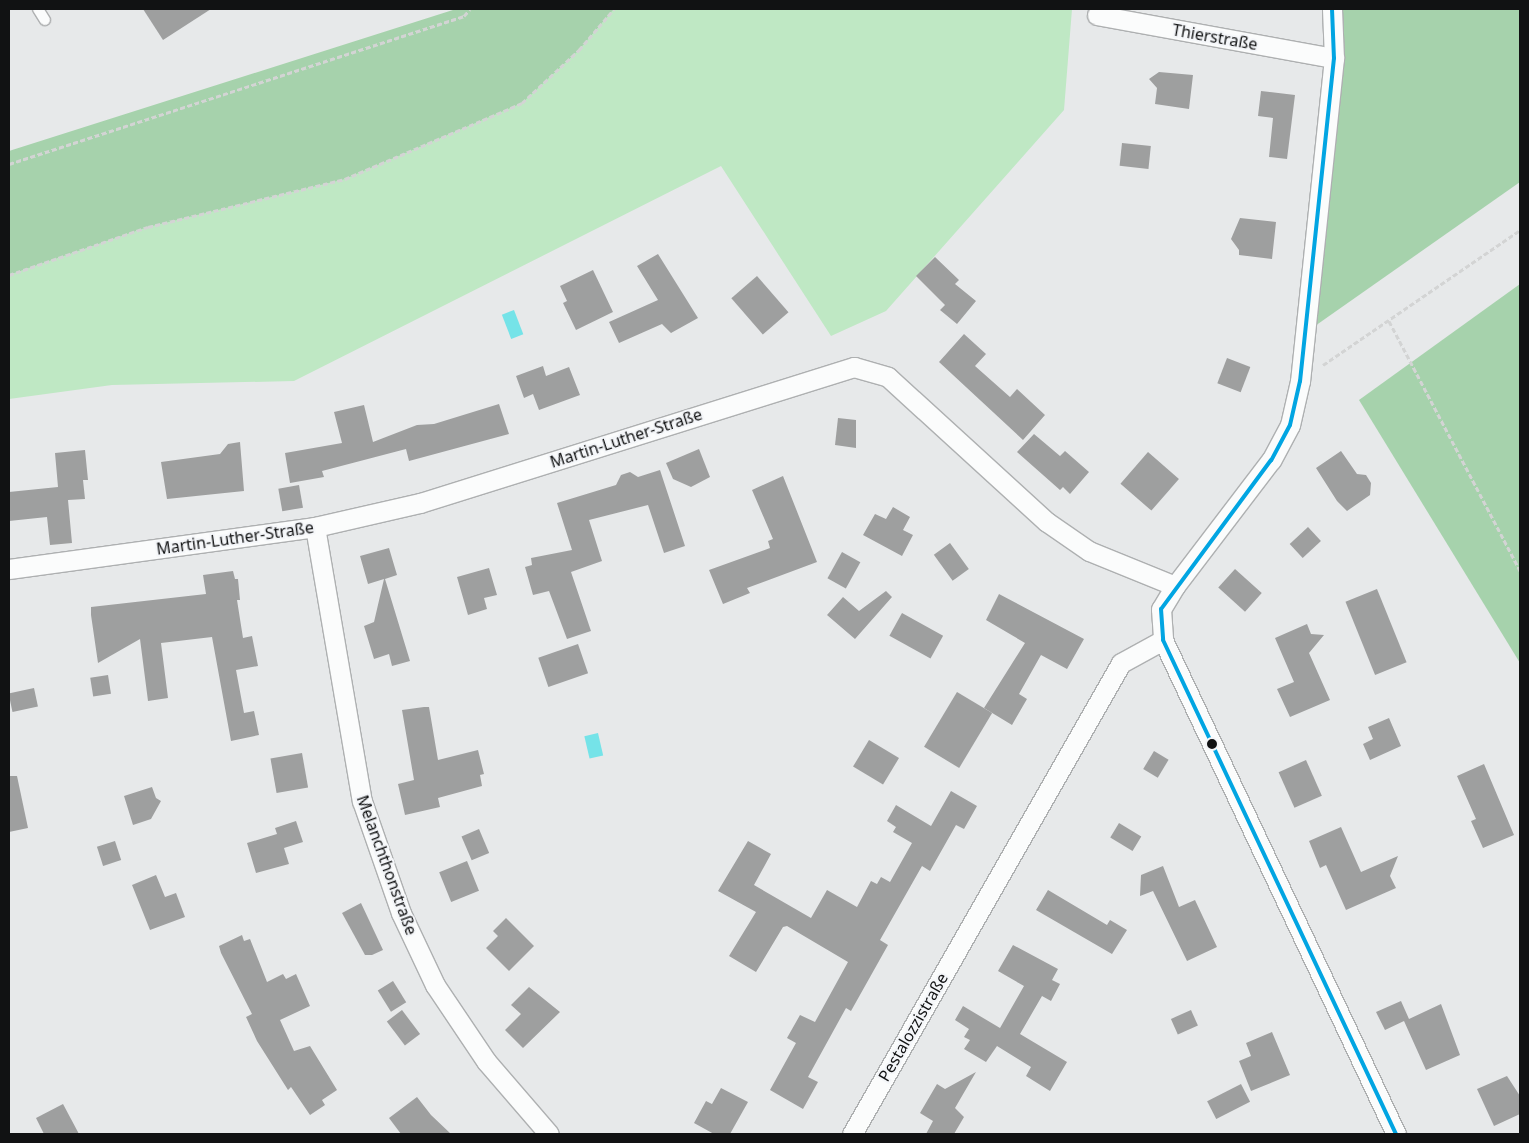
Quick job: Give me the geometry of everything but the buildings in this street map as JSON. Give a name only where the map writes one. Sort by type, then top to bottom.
[{"type":"street","points":[[1332,9],[1334,58],[1300,381],[1290,425],[1271,460],[1175,586],[1161,609],[1163,640],[1396,1134]]},
{"type":"street","name":"Thierstraße","points":[[1097,15],[1334,58]]},
{"type":"street","name":"Martin-Luther-Straße","points":[[9,569],[315,526],[420,503],[854,367],[888,377],[1047,522],[1089,551],[1175,586]]},
{"type":"street","name":"Melanchthonstraße","points":[[315,526],[362,802],[401,913],[435,985],[486,1061],[549,1134]]},
{"type":"street","name":"Pestalozzistraße","points":[[852,1134],[1121,663],[1163,640]]},
{"type":"lane","points":[[38,9],[45,20]]},
{"type":"path","points":[[9,164],[464,16],[470,9]]},
{"type":"path","points":[[9,275],[148,227],[345,179],[522,103],[579,50],[614,9]]},
{"type":"path","points":[[1300,381],[1520,230]]},
{"type":"path","points":[[1389,321],[1520,571]]},
{"type":"green space","points":[[456,9],[614,9],[579,50],[522,103],[345,179],[148,227],[9,275],[9,151]]},
{"type":"green space","points":[[614,9],[1072,9],[1064,110],[886,311],[831,336],[721,166],[294,381],[112,385],[9,399],[9,275],[148,227],[579,50]]},
{"type":"green space","points":[[1337,9],[1520,9],[1520,182],[1305,333]]},
{"type":"green space","points":[[1520,284],[1520,663],[1359,400]]},
{"type":"water","points":[[514,310],[523,334],[511,339],[502,315]]},
{"type":"water","points":[[598,733],[603,755],[590,759],[584,736]]},
{"type":"transit line","points":[[1332,9],[1334,58],[1300,381],[1290,425],[1271,460],[1161,609],[1163,640],[1396,1134]]}]
